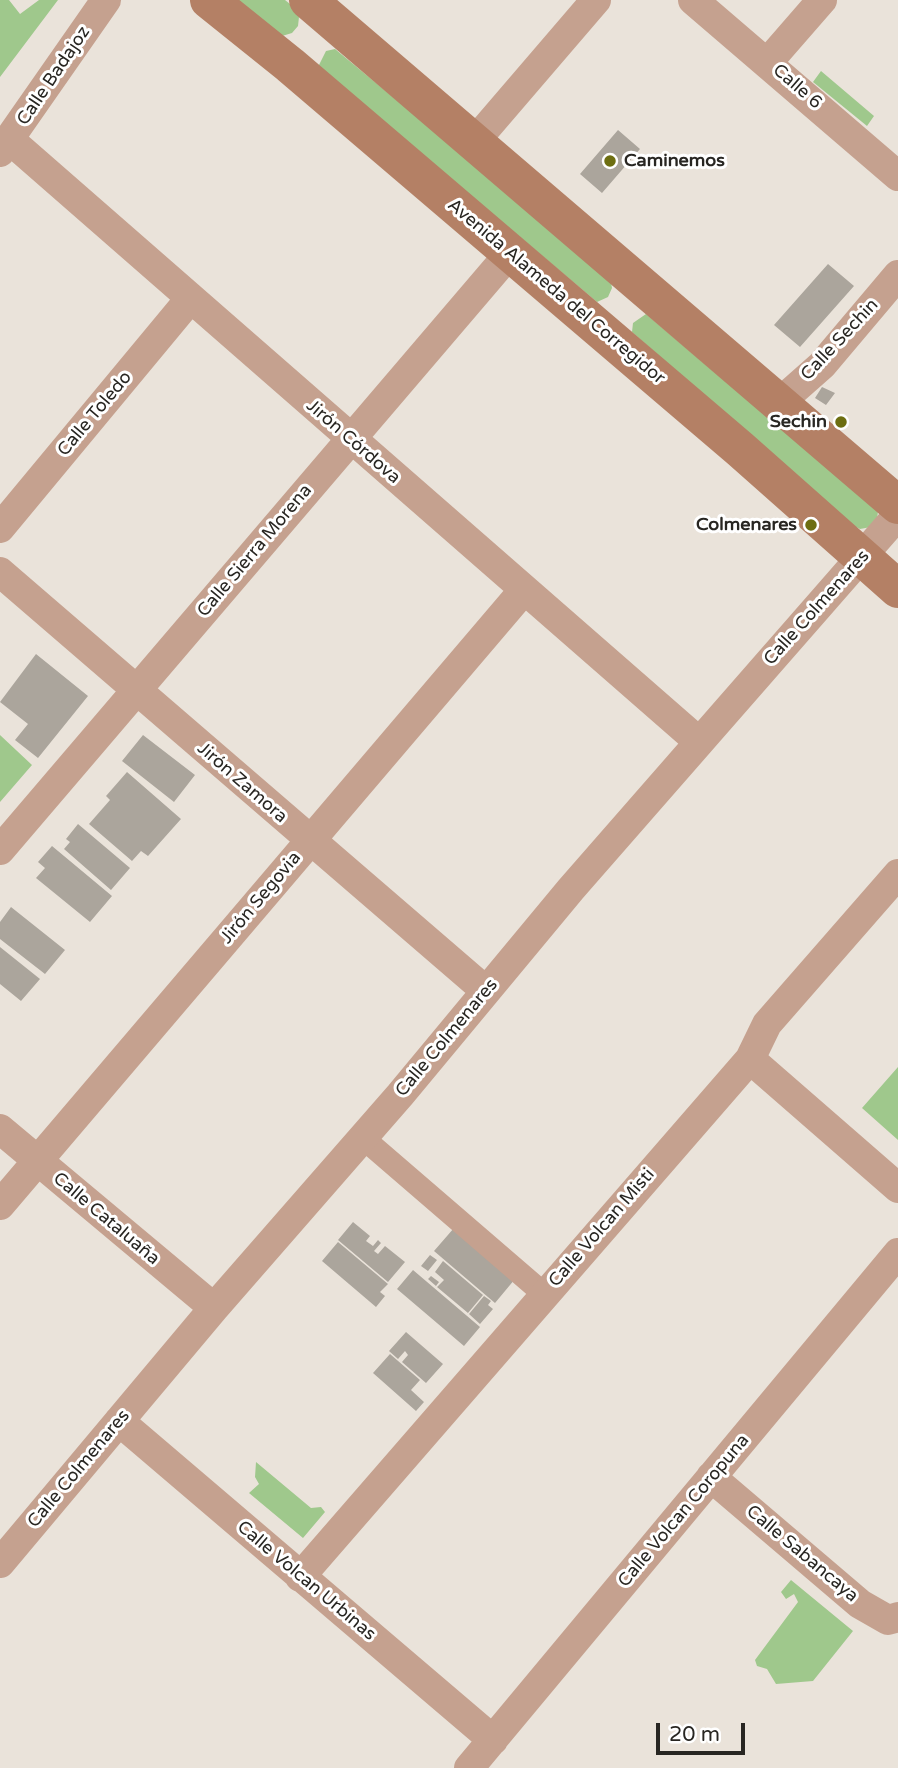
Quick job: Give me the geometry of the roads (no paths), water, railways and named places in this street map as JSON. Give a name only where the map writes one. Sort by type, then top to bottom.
[{"type":"main road","name":"Avenida Alameda del Corregidor","points":[[209,0],[510,253],[864,556],[898,589]]},
{"type":"main road","points":[[289,65],[318,9],[898,505]]},
{"type":"main road","points":[[600,330],[639,284]]},
{"type":"street","name":"Calle Badajoz","points":[[5,146],[106,0]]},
{"type":"street","points":[[475,141],[596,0]]},
{"type":"street","name":"Calle 6","points":[[693,0],[898,176]]},
{"type":"street","points":[[768,62],[822,0]]},
{"type":"street","name":"Jirón Córdova","points":[[5,146],[190,299],[698,741]]},
{"type":"street","name":"Calle Sierra Morena","points":[[0,850],[510,253]]},
{"type":"street","name":"Calle Sechin","points":[[779,403],[822,365],[898,275]]},
{"type":"street","name":"Calle Toledo","points":[[0,528],[190,299]]},
{"type":"street","name":"Calle Colmenares","points":[[0,1563],[698,741],[898,515]]},
{"type":"street","name":"Jirón Zamora","points":[[0,572],[486,991]]},
{"type":"street","name":"Jirón Segovia","points":[[0,1205],[39,1163],[523,591]]},
{"type":"street","name":"Calle Volcan Misti","points":[[300,1577],[750,1059],[767,1024],[898,874]]},
{"type":"street","points":[[750,1059],[898,1188]]},
{"type":"street","name":"Calle Cataluaña","points":[[0,1129],[214,1308]]},
{"type":"street","points":[[363,1138],[544,1294]]},
{"type":"street","name":"Calle Volcan Coropuna","points":[[469,1768],[898,1253]]},
{"type":"street","name":"Calle Volcan Urbinas","points":[[119,1421],[493,1740]]},
{"type":"street","name":"Calle Sabancaya","points":[[711,1477],[860,1604],[888,1620],[898,1617]]},
{"type":"place","name":"Caminemos","points":[[610,161]]},
{"type":"place","name":"Sechin","points":[[841,422]]},
{"type":"place","name":"Colmenares","points":[[811,525]]}]
